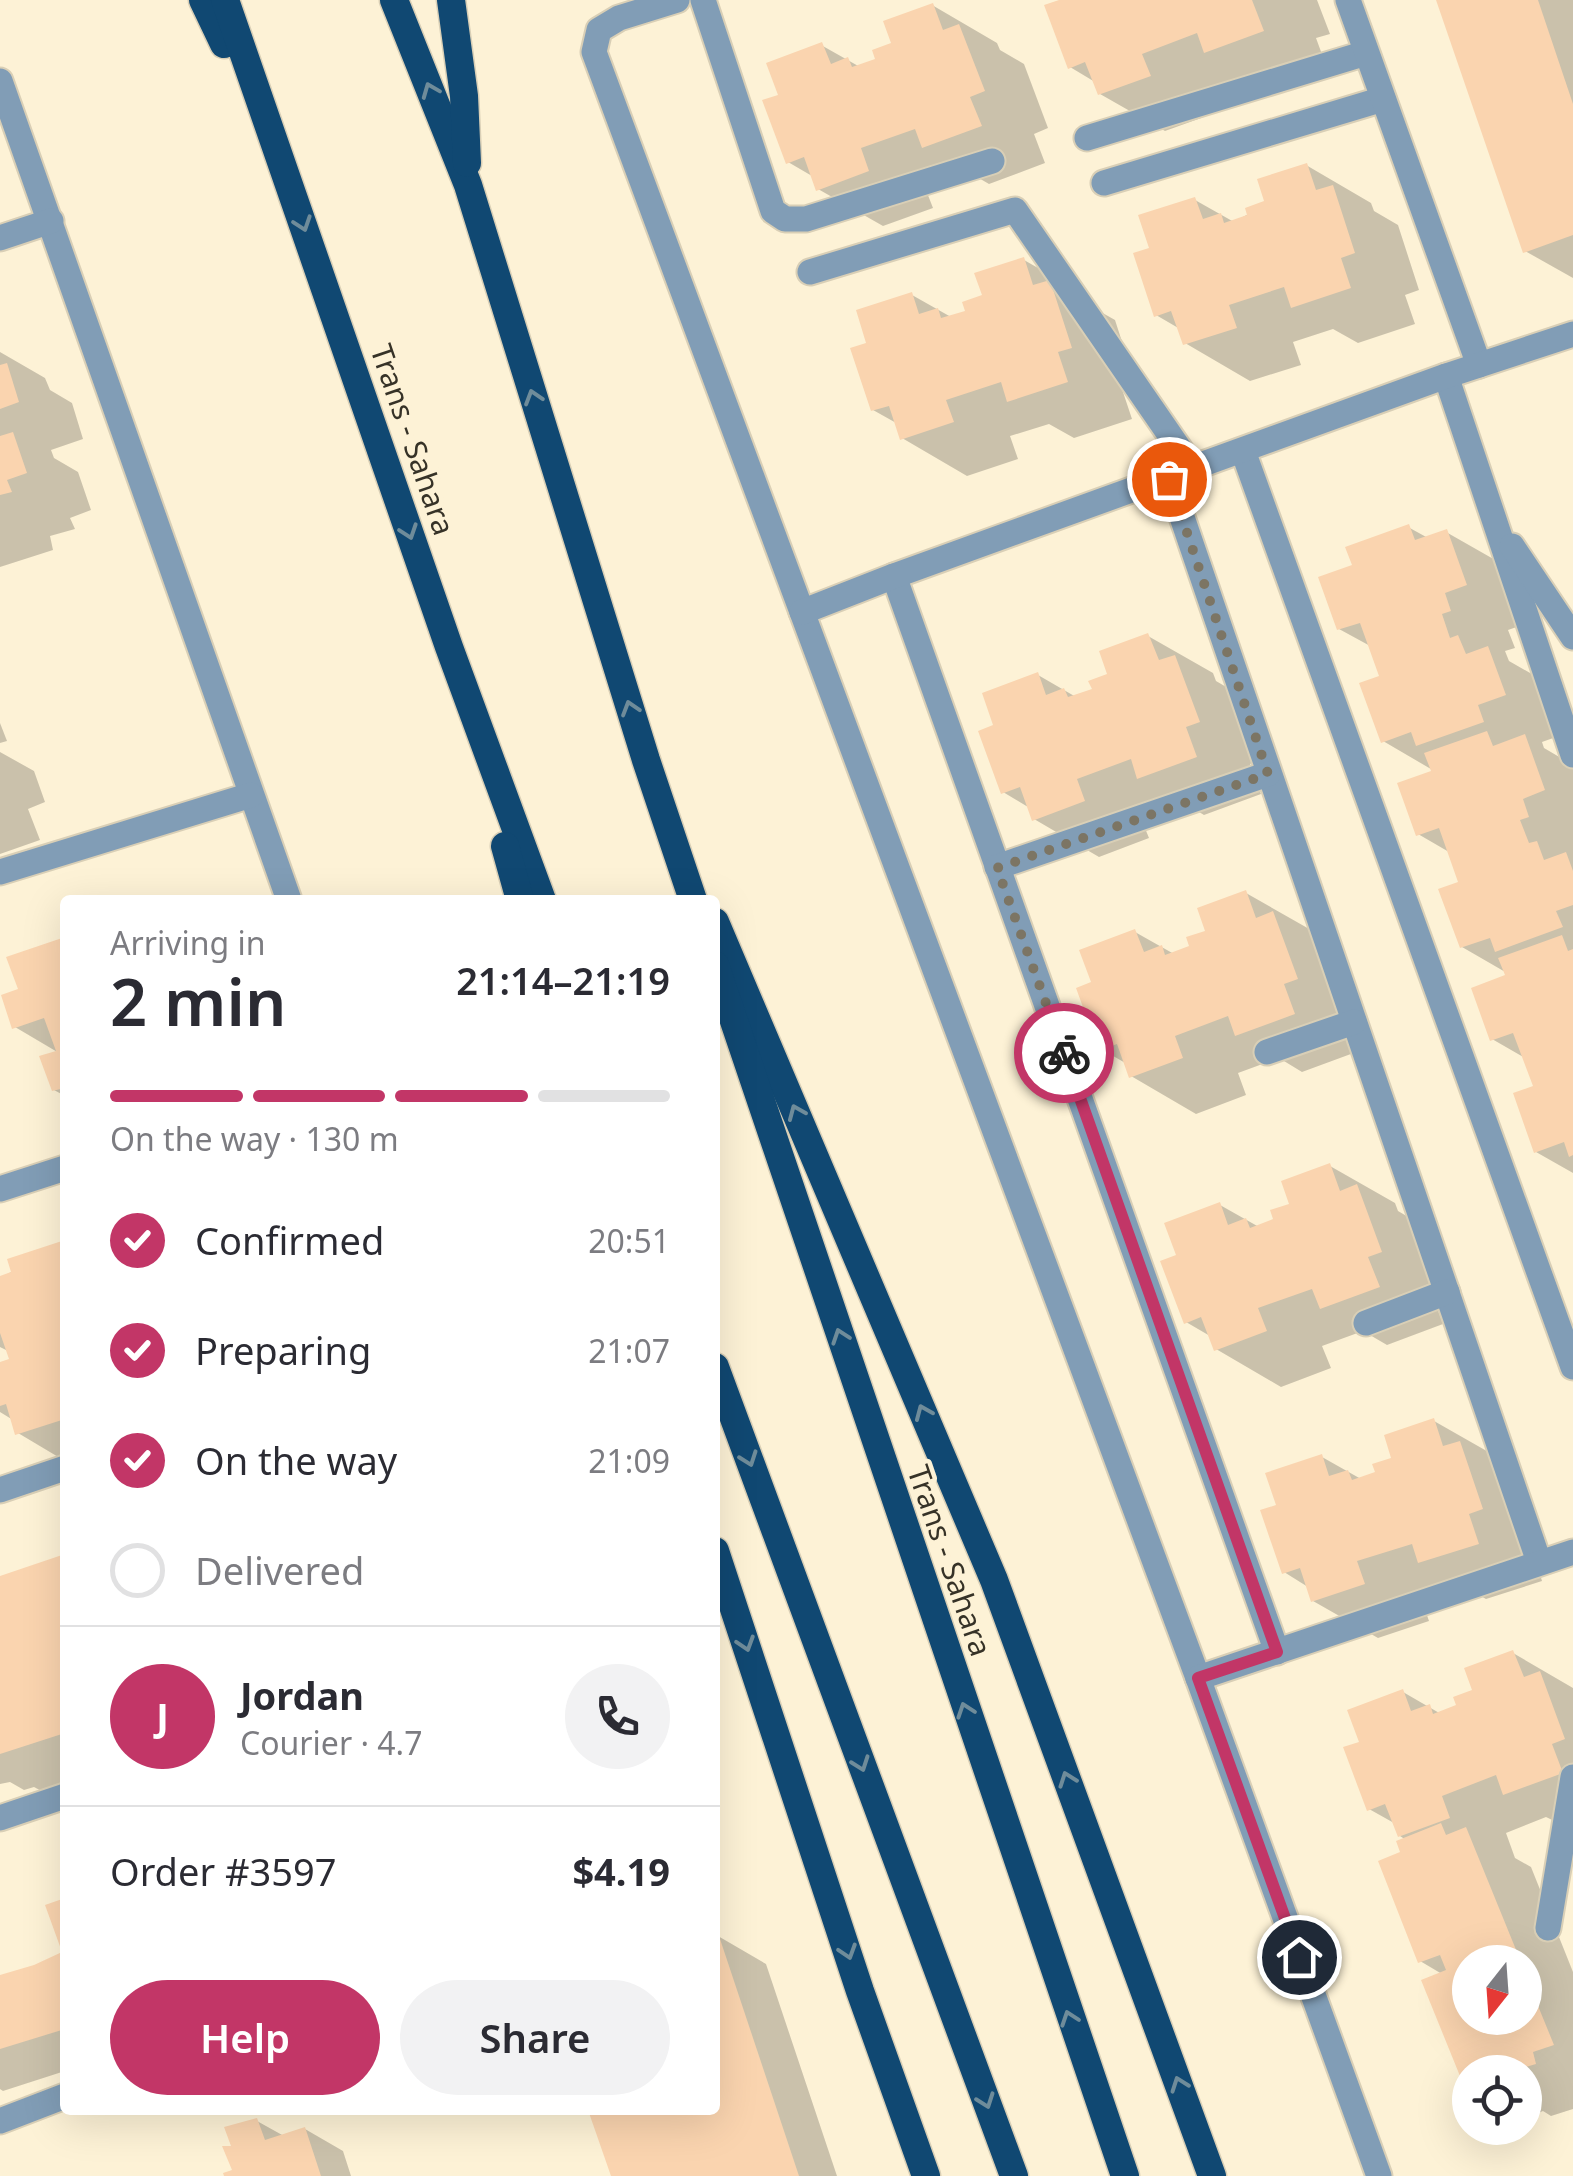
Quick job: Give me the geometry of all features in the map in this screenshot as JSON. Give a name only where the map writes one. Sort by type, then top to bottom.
[{"type":"highway","points":[[204,0],[283,169]]},
{"type":"highway","name":"Trans - Sahara","points":[[225,0],[449,647],[540,895]]},
{"type":"highway","points":[[394,0],[468,185],[691,895]]},
{"type":"highway","points":[[451,0],[464,96],[468,185]]},
{"type":"highway","points":[[449,647],[519,895]]},
{"type":"highway","points":[[646,760],[704,895]]},
{"type":"highway","points":[[720,934],[994,1580],[1212,2176]]},
{"type":"highway","name":"Trans - Sahara","points":[[720,980],[1125,2176]]},
{"type":"highway","points":[[720,1381],[1014,2176]]},
{"type":"highway","points":[[720,1566],[860,1992],[926,2176]]},
{"type":"street","points":[[676,0],[620,18],[599,30],[594,52],[1198,1678],[1378,2176]]},
{"type":"street","points":[[703,0],[773,211],[786,219],[806,219],[992,161]]},
{"type":"street","points":[[1348,0],[1479,365]]},
{"type":"street","points":[[1087,138],[1366,53]]},
{"type":"street","points":[[0,81],[287,895]]},
{"type":"street","points":[[1104,183],[1382,99]]},
{"type":"street","points":[[810,272],[1015,210],[1194,470]]},
{"type":"street","points":[[0,238],[51,222]]},
{"type":"street","points":[[802,612],[1446,376],[1573,334]]},
{"type":"street","points":[[1446,376],[1573,754]]},
{"type":"street","points":[[1243,451],[1573,1367]]},
{"type":"street","points":[[1169,479],[1539,1562]]},
{"type":"street","points":[[1494,519],[1573,637]]},
{"type":"street","points":[[894,576],[1277,1652]]},
{"type":"street","points":[[997,868],[1268,774]]},
{"type":"street","points":[[0,872],[252,794]]},
{"type":"street","points":[[1267,1052],[1354,1022]]},
{"type":"street","points":[[0,1189],[60,1170]]},
{"type":"street","points":[[1366,1323],[1447,1292]]},
{"type":"street","points":[[0,1490],[60,1470]]},
{"type":"street","points":[[1198,1678],[1573,1552]]},
{"type":"street","points":[[1548,1928],[1573,1777]]},
{"type":"street","points":[[0,1818],[60,1798]]},
{"type":"street","points":[[0,2121],[60,2098]]},
{"type":"building","points":[[1059,0],[1252,0],[1264,31],[1204,53],[1197,33],[1142,54],[1151,76],[1098,95],[1085,62],[1068,69],[1044,5]]},
{"type":"building","points":[[1436,0],[1538,0],[1573,104],[1573,235],[1523,253]]},
{"type":"building","points":[[933,3],[943,30],[959,24],[985,91],[970,97],[982,126],[922,148],[915,129],[861,148],[869,171],[816,191],[804,157],[786,164],[762,100],[778,95],[766,63],[822,42],[831,64],[848,57],[852,67],[875,59],[872,50],[891,43],[883,21]]},
{"type":"building","points":[[1307,163],[1316,190],[1333,185],[1355,253],[1341,258],[1351,288],[1291,308],[1284,287],[1229,305],[1237,328],[1183,345],[1171,311],[1154,317],[1133,253],[1149,248],[1138,215],[1195,197],[1203,219],[1221,213],[1224,223],[1247,215],[1245,208],[1264,201],[1257,179]]},
{"type":"building","points":[[1024,257],[1033,285],[1050,280],[1072,348],[1058,352],[1068,382],[1007,402],[1001,382],[946,400],[954,422],[900,440],[889,406],[871,411],[850,348],[866,343],[856,310],[912,292],[919,314],[938,308],[941,318],[965,311],[962,302],[982,295],[974,273]]},
{"type":"building","points":[[7,363],[19,402],[0,409],[0,365]]},
{"type":"building","points":[[13,432],[27,473],[7,480],[12,492],[0,495],[0,436]]},
{"type":"building","points":[[1409,524],[1415,540],[1447,529],[1467,585],[1445,593],[1451,611],[1442,614],[1450,638],[1458,635],[1466,654],[1488,646],[1506,695],[1478,705],[1484,722],[1416,746],[1411,732],[1381,743],[1359,683],[1379,676],[1360,623],[1337,630],[1318,577],[1352,565],[1345,547]]},
{"type":"building","points":[[1148,633],[1159,660],[1175,655],[1200,722],[1186,727],[1197,757],[1137,779],[1131,759],[1077,779],[1085,801],[1032,821],[1020,787],[1001,794],[978,731],[993,725],[982,693],[1038,672],[1046,695],[1064,688],[1068,697],[1092,689],[1088,681],[1107,674],[1099,651]]},
{"type":"building","points":[[1487,731],[1493,746],[1525,734],[1545,790],[1523,799],[1529,817],[1520,820],[1529,843],[1537,841],[1544,860],[1566,852],[1573,871],[1573,905],[1556,911],[1563,927],[1495,952],[1490,938],[1460,948],[1438,889],[1458,882],[1439,828],[1416,836],[1397,783],[1431,771],[1424,753]]},
{"type":"building","points":[[1246,890],[1256,918],[1273,911],[1298,979],[1284,984],[1295,1014],[1235,1036],[1228,1016],[1175,1036],[1183,1058],[1129,1078],[1117,1044],[1099,1051],[1076,988],[1091,982],[1079,950],[1135,929],[1144,952],[1162,945],[1165,955],[1189,946],[1186,937],[1205,931],[1197,908]]},
{"type":"building","points":[[1562,935],[1568,951],[1573,949],[1573,1155],[1569,1157],[1564,1142],[1534,1153],[1513,1093],[1533,1086],[1513,1033],[1490,1041],[1471,988],[1505,975],[1498,958]]},
{"type":"building","points":[[60,939],[60,1089],[52,1091],[39,1056],[56,1051],[44,1018],[12,1029],[1,995],[18,989],[6,957]]},
{"type":"building","points":[[1330,1163],[1340,1191],[1357,1184],[1382,1252],[1368,1257],[1380,1287],[1320,1309],[1312,1289],[1258,1308],[1267,1331],[1214,1351],[1201,1317],[1184,1324],[1160,1261],[1176,1255],[1164,1223],[1220,1202],[1228,1225],[1246,1218],[1250,1228],[1273,1219],[1270,1210],[1289,1204],[1281,1181]]},
{"type":"building","points":[[60,1242],[60,1421],[15,1435],[6,1404],[0,1406],[0,1362],[9,1359],[0,1333],[0,1276],[11,1272],[7,1259]]},
{"type":"building","points":[[1434,1418],[1443,1446],[1460,1441],[1483,1509],[1469,1514],[1479,1544],[1418,1563],[1412,1544],[1357,1561],[1365,1584],[1311,1602],[1300,1568],[1282,1574],[1260,1510],[1276,1505],[1265,1473],[1322,1454],[1329,1476],[1348,1470],[1352,1480],[1375,1472],[1372,1464],[1391,1458],[1384,1435]]},
{"type":"building","points":[[60,1556],[60,1735],[0,1754],[0,1576]]},
{"type":"building","points":[[1513,1650],[1524,1677],[1540,1671],[1565,1739],[1552,1744],[1563,1773],[1503,1795],[1496,1775],[1442,1796],[1450,1818],[1398,1837],[1385,1804],[1367,1811],[1343,1747],[1359,1742],[1347,1710],[1403,1689],[1411,1711],[1430,1704],[1433,1714],[1456,1705],[1453,1697],[1472,1690],[1464,1668]]},
{"type":"building","points":[[1441,1823],[1446,1835],[1466,1827],[1514,1945],[1452,1945],[1452,2035],[1542,2035],[1542,2016],[1554,2045],[1533,2052],[1534,2055],[1452,2056],[1421,1980],[1446,1970],[1440,1955],[1418,1963],[1378,1861],[1400,1852],[1396,1841]]},
{"type":"building","points":[[60,1900],[60,1946],[45,1905]]},
{"type":"building","points":[[720,1939],[799,2176],[611,2176],[590,2115],[720,2115]]},
{"type":"building","points":[[60,1953],[60,2031],[0,2049],[0,1975]]},
{"type":"building","points":[[257,2118],[265,2140],[305,2127],[321,2176],[224,2176],[232,2170],[222,2146],[231,2146],[224,2127]]},
{"type":"way so far","points":[[1064,1053],[997,868],[1268,774],[1169,479]]},
{"type":"route","points":[[1064,1053],[1277,1652],[1198,1678],[1299,1957]]}]
